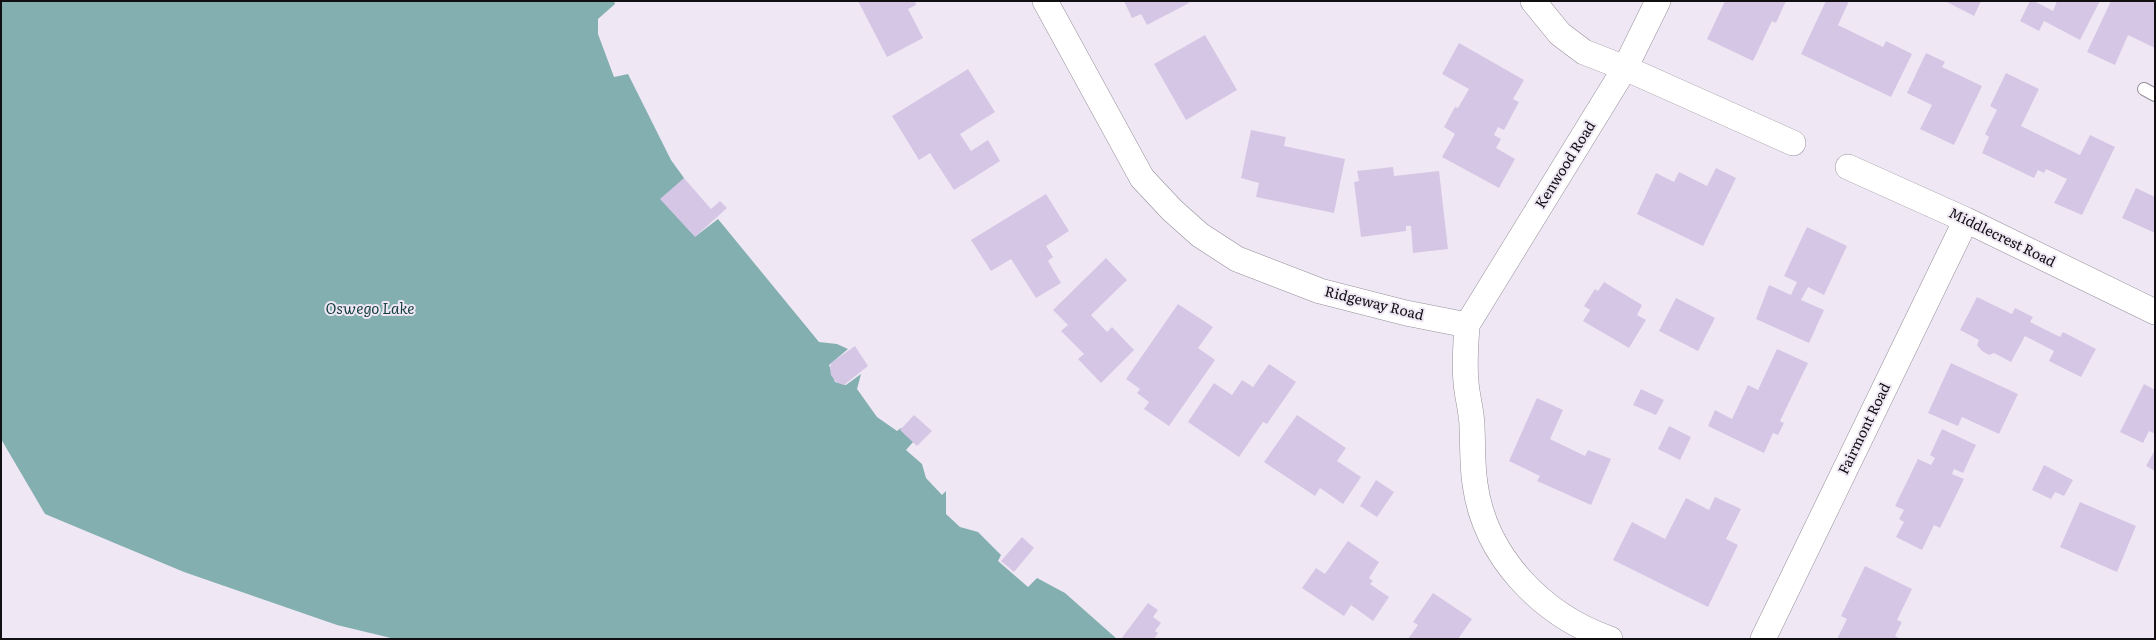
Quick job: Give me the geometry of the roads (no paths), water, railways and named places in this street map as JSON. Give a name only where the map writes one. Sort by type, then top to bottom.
[{"type":"street","name":"Ridgeway Road","points":[[1045,1],[1142,178],[1172,210],[1200,235],[1237,259],[1320,290],[1406,313],[1467,325]]},
{"type":"street","points":[[1533,1],[1560,34],[1584,52],[1625,68],[1793,143]]},
{"type":"street","name":"Kenwood Road","points":[[1467,325],[1625,68],[1658,1]]},
{"type":"street","name":"Middlecrest Road","points":[[1848,167],[1966,220],[2155,312]]},
{"type":"street","name":"Fairmont Road","points":[[1763,639],[1966,220]]},
{"type":"street","points":[[1467,325],[1466,381],[1472,426],[1475,486],[1482,515],[1494,543],[1526,587],[1549,607],[1572,622],[1610,639]]},
{"type":"water","name":"Oswego Lake","points":[[1,1],[614,1],[615,4],[598,19],[598,34],[614,77],[628,74],[671,160],[684,178],[696,236],[718,219],[819,342],[837,344],[848,349],[829,365],[835,382],[846,385],[861,374],[857,389],[877,417],[897,431],[901,428],[914,441],[906,450],[922,464],[926,478],[942,495],[946,491],[946,514],[960,527],[978,532],[1001,555],[998,561],[1028,587],[1037,578],[1065,593],[1117,639],[395,639],[337,625],[184,572],[45,514],[1,439]]}]
